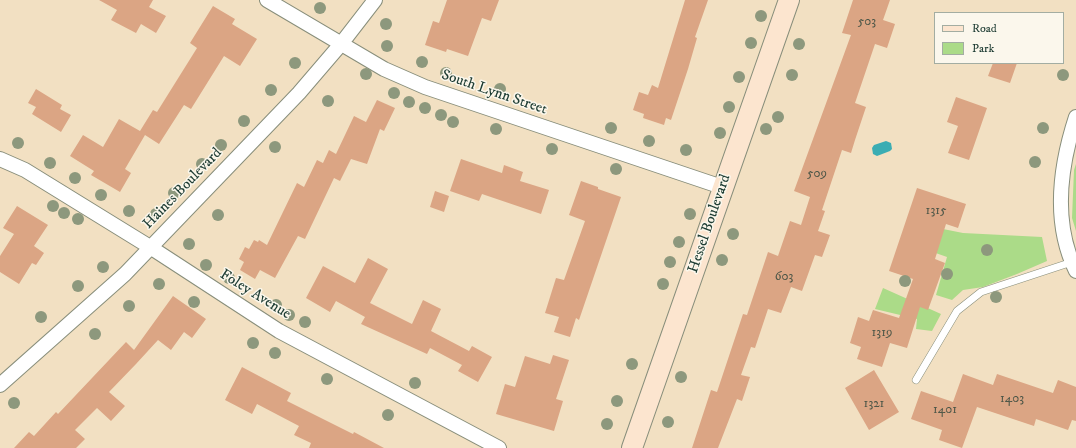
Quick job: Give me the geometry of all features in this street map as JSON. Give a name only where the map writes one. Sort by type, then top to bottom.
[{"type":"street","name":"South Lynn Street","points":[[267,0],[384,69],[425,87],[722,187]]},
{"type":"street","name":"Haines Boulevard","points":[[0,385],[125,274],[299,93],[341,44],[375,0]]},
{"type":"street","name":"Hessel Boulevard","points":[[632,448],[722,187],[789,0]]},
{"type":"street","points":[[1074,267],[1065,241],[1061,217],[1060,192],[1062,168],[1066,149],[1076,117]]},
{"type":"street","name":"Foley Avenue","points":[[0,159],[25,170],[150,247],[279,331],[499,448]]},
{"type":"lane","points":[[916,380],[957,311],[972,298],[981,292],[1074,267]]},
{"type":"green space","points":[[1076,164],[1076,231],[1072,218],[1074,170]]},
{"type":"green space","points":[[938,228],[963,233],[1042,237],[1047,261],[983,287],[963,290],[952,300],[936,295],[947,257],[930,251]]},
{"type":"green space","points":[[883,288],[941,314],[932,331],[916,329],[917,319],[875,309]]},
{"type":"water","points":[[886,141],[891,143],[892,149],[890,151],[877,156],[873,154],[872,148],[874,145]]},
{"type":"building","points":[[99,0],[153,0],[149,7],[166,16],[156,33],[141,24],[136,33],[111,20],[117,10]]},
{"type":"building","points":[[447,0],[499,0],[491,21],[482,18],[468,56],[447,49],[446,52],[425,45],[433,21],[439,23]]},
{"type":"building","points":[[685,0],[708,0],[695,37],[697,38],[671,120],[666,118],[664,125],[643,118],[644,114],[633,110],[639,92],[648,95],[652,85],[658,88]]},
{"type":"building","points":[[853,0],[890,0],[883,20],[895,24],[887,48],[875,44],[855,103],[866,107],[851,153],[842,150],[822,210],[825,211],[818,231],[830,235],[822,257],[815,255],[802,291],[791,287],[781,313],[768,309],[755,348],[751,347],[741,375],[750,377],[742,401],[737,399],[718,448],[692,448],[711,390],[717,392],[743,314],[747,315],[768,252],[778,256],[790,221],[801,225],[810,197],[794,191],[851,35],[842,33]]},
{"type":"building","points":[[213,6],[235,19],[232,24],[257,39],[240,66],[224,56],[191,109],[184,105],[159,144],[145,135],[125,169],[131,173],[120,192],[91,175],[94,171],[70,156],[83,135],[103,147],[119,119],[140,131],[153,110],[157,112],[197,48],[190,43]]},
{"type":"building","points":[[993,64],[1017,64],[1010,83],[988,76]]},
{"type":"building","points":[[36,89],[62,105],[60,109],[71,115],[61,132],[32,114],[36,107],[28,103]]},
{"type":"building","points":[[956,97],[987,108],[969,160],[948,153],[958,126],[947,122]]},
{"type":"building","points":[[377,100],[395,108],[384,131],[380,129],[367,164],[351,159],[340,181],[334,178],[305,239],[298,236],[275,278],[260,270],[255,279],[240,270],[244,262],[239,259],[245,247],[249,249],[254,240],[258,242],[259,240],[267,245],[297,183],[304,187],[317,160],[323,163],[329,150],[336,154],[354,116],[366,122]]},
{"type":"building","points":[[461,159],[502,173],[504,165],[523,172],[520,181],[549,190],[541,214],[482,194],[479,201],[450,191]]},
{"type":"building","points":[[581,181],[621,197],[579,320],[576,318],[570,337],[554,332],[559,317],[545,313],[556,278],[564,280],[585,221],[569,215]]},
{"type":"building","points":[[917,188],[966,204],[958,228],[946,224],[935,259],[945,263],[928,310],[920,307],[907,348],[890,343],[882,367],[857,359],[861,347],[850,343],[858,317],[869,321],[873,310],[899,318],[913,279],[889,271]]},
{"type":"building","points":[[435,191],[449,196],[444,212],[430,207]]},
{"type":"building","points":[[17,206],[48,225],[34,246],[44,253],[36,265],[32,263],[19,284],[0,272],[0,256],[14,234],[3,228]]},
{"type":"building","points":[[368,258],[388,269],[370,303],[412,324],[423,300],[441,309],[431,331],[469,351],[472,346],[492,357],[478,382],[458,371],[462,365],[430,348],[427,354],[361,324],[365,317],[336,301],[330,312],[306,298],[323,266],[355,283]]},
{"type":"building","points":[[173,296],[206,319],[192,338],[184,332],[171,350],[158,340],[109,392],[125,406],[111,421],[97,408],[75,430],[85,439],[76,448],[14,448],[29,432],[34,436],[56,412],[58,414],[126,342],[134,350]]},
{"type":"building","points":[[553,355],[569,360],[556,399],[563,401],[554,431],[496,414],[505,384],[515,387],[525,356],[550,364]]},
{"type":"building","points":[[242,367],[291,393],[287,401],[353,434],[354,432],[384,448],[309,448],[311,443],[294,435],[299,426],[257,404],[252,414],[225,400]]},
{"type":"building","points":[[874,370],[899,412],[869,430],[845,388]]},
{"type":"building","points":[[963,374],[993,385],[997,374],[1053,393],[1058,380],[1076,387],[1076,421],[1072,420],[1068,430],[1036,419],[1034,426],[977,407],[962,448],[939,440],[942,430],[911,419],[921,391],[953,402]]}]
